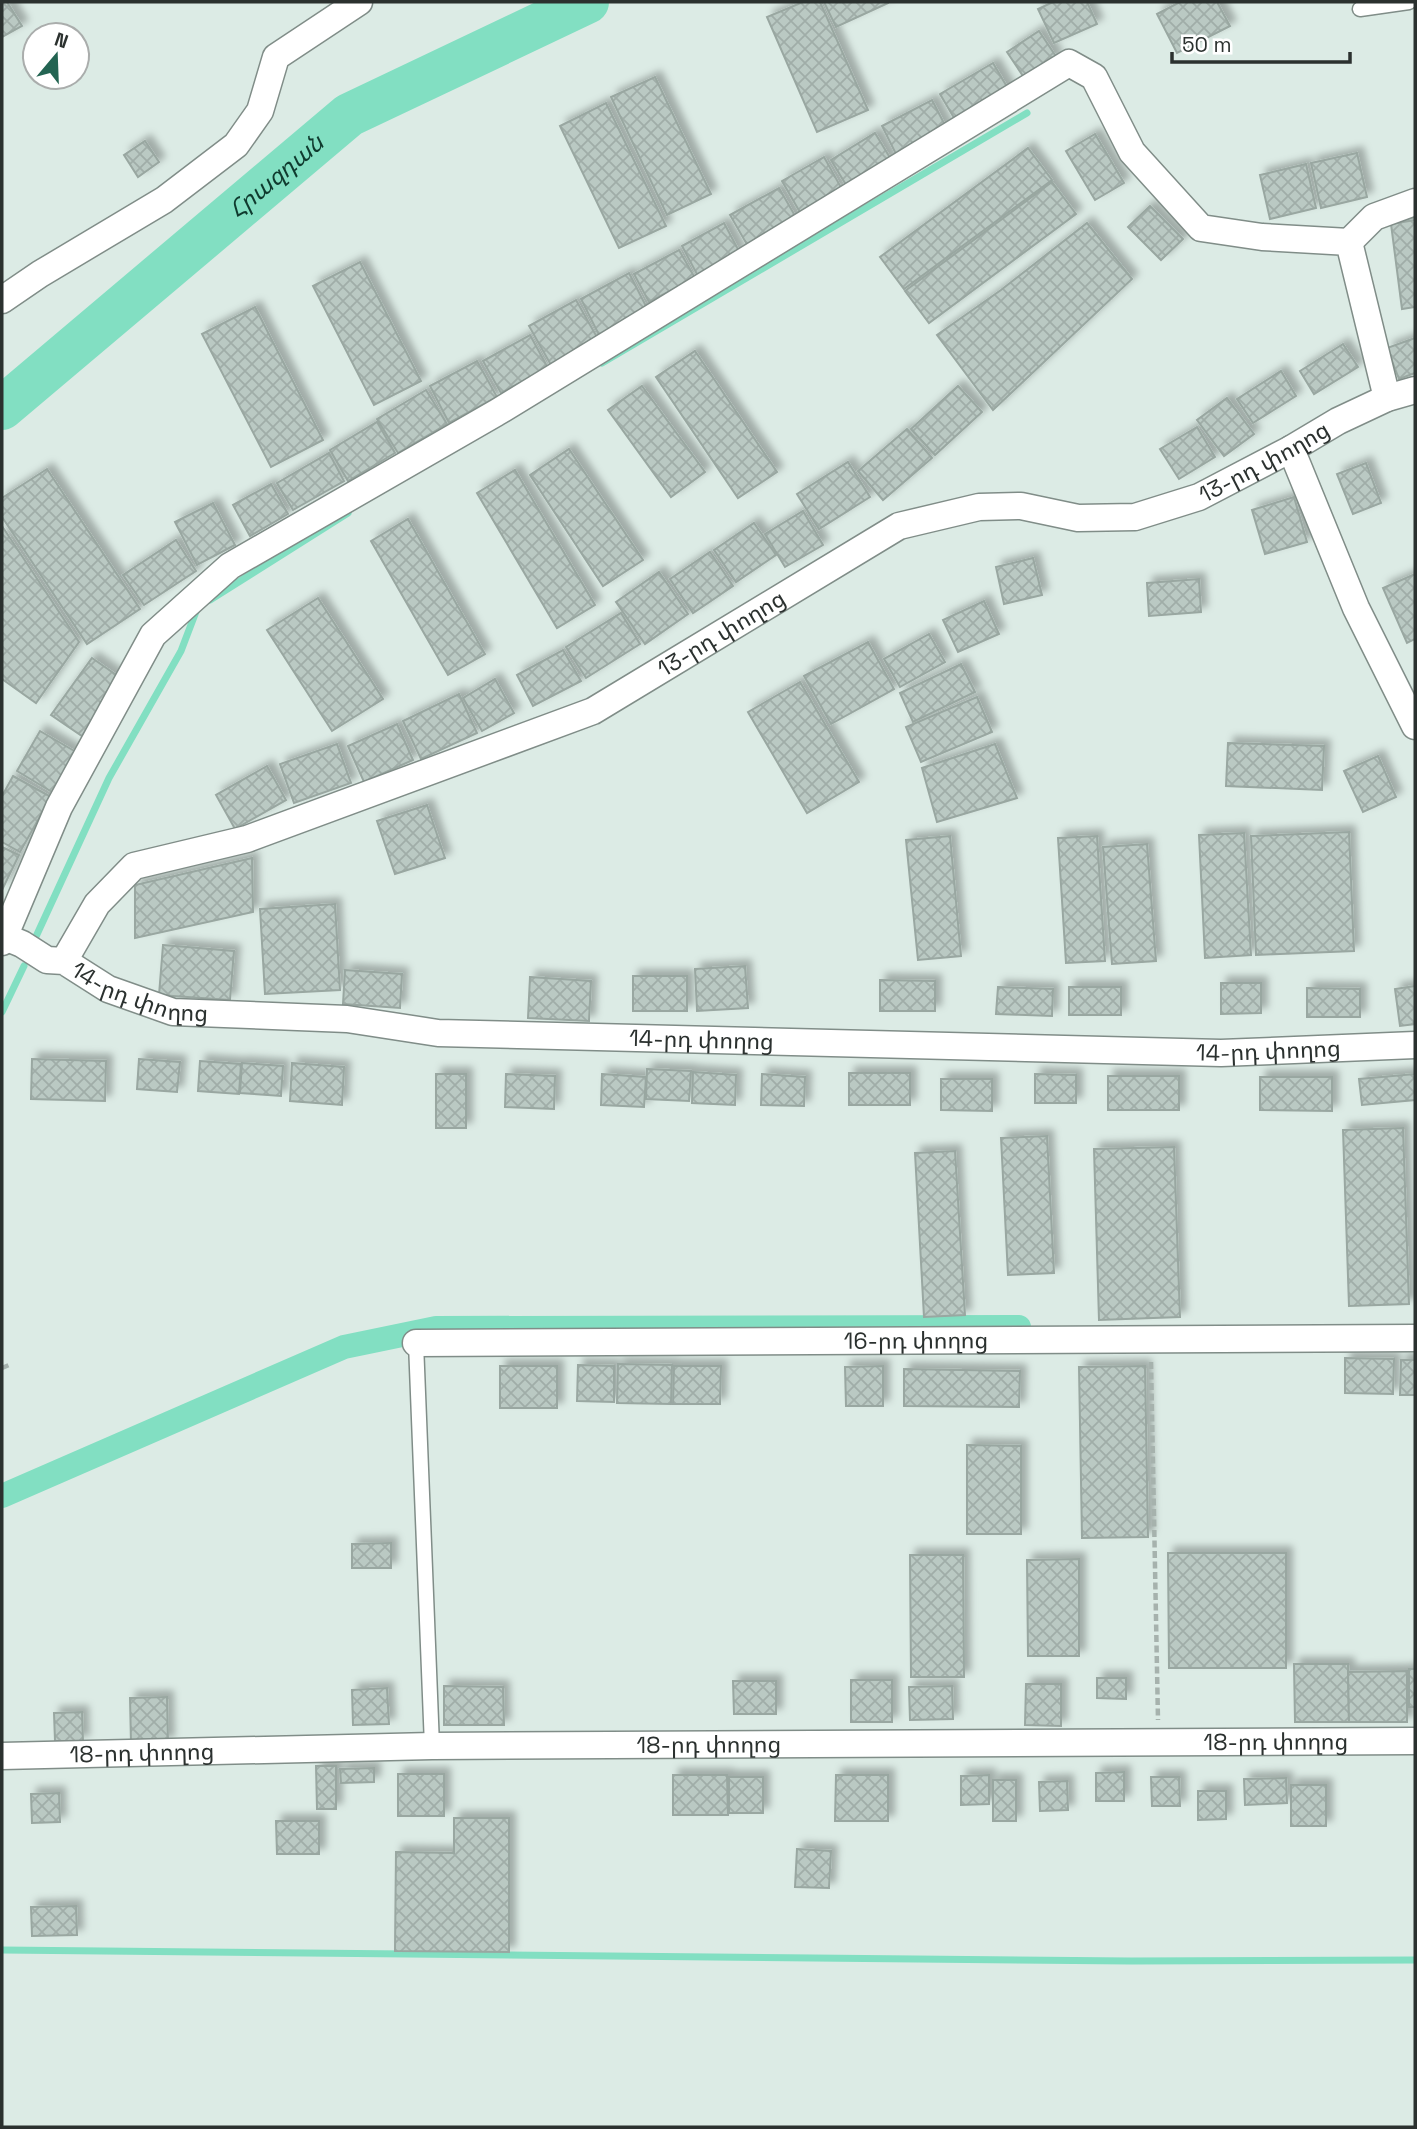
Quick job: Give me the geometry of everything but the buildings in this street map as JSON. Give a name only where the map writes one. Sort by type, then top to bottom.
[{"type":"street","points":[[2,300],[40,274],[164,200],[236,145],[260,111],[276,57],[359,2]]},
{"type":"street","points":[[4,939],[59,807],[153,635],[230,566],[496,413],[1069,63],[1094,77],[1132,152],[1201,228],[1262,237],[1349,242],[1374,217],[1415,202]]},
{"type":"street","points":[[1349,242],[1387,398]]},
{"type":"street","name":"13-րդ փողոց","points":[[64,961],[97,904],[134,866],[247,839],[593,711],[899,526],[979,507],[1021,506],[1078,517],[1136,517],[1199,497],[1338,421],[1387,398],[1415,390]]},
{"type":"street","points":[[1291,449],[1356,608],[1415,726]]},
{"type":"street","name":"14-րդ փողոց","points":[[4,939],[22,944],[47,960],[64,961],[108,989],[173,1012],[347,1019],[438,1033],[1222,1053],[1415,1045]]},
{"type":"street","name":"16-րդ փողոց","points":[[416,1343],[1415,1338]]},
{"type":"street","name":"18-րդ փողոց","points":[[2,1756],[432,1746],[1415,1741]]},
{"type":"lane","points":[[1360,9],[1409,2]]},
{"type":"lane","points":[[416,1343],[432,1746]]},
{"type":"path","points":[[1151,1340],[1158,1743]]},
{"type":"path","points":[[2,1368],[9,1365]]},
{"type":"waterway","name":"Հրազդան","points":[[2,408],[349,115],[587,2]]},
{"type":"waterway","points":[[602,363],[1027,113]]},
{"type":"waterway","points":[[210,600],[348,513]]},
{"type":"waterway","points":[[33,943],[109,778],[181,651],[197,609]]},
{"type":"waterway","points":[[2,1012],[24,966]]},
{"type":"waterway","points":[[2,1496],[344,1347],[436,1328],[1019,1327]]},
{"type":"waterway","points":[[2,1950],[1131,1961],[1415,1960]]}]
